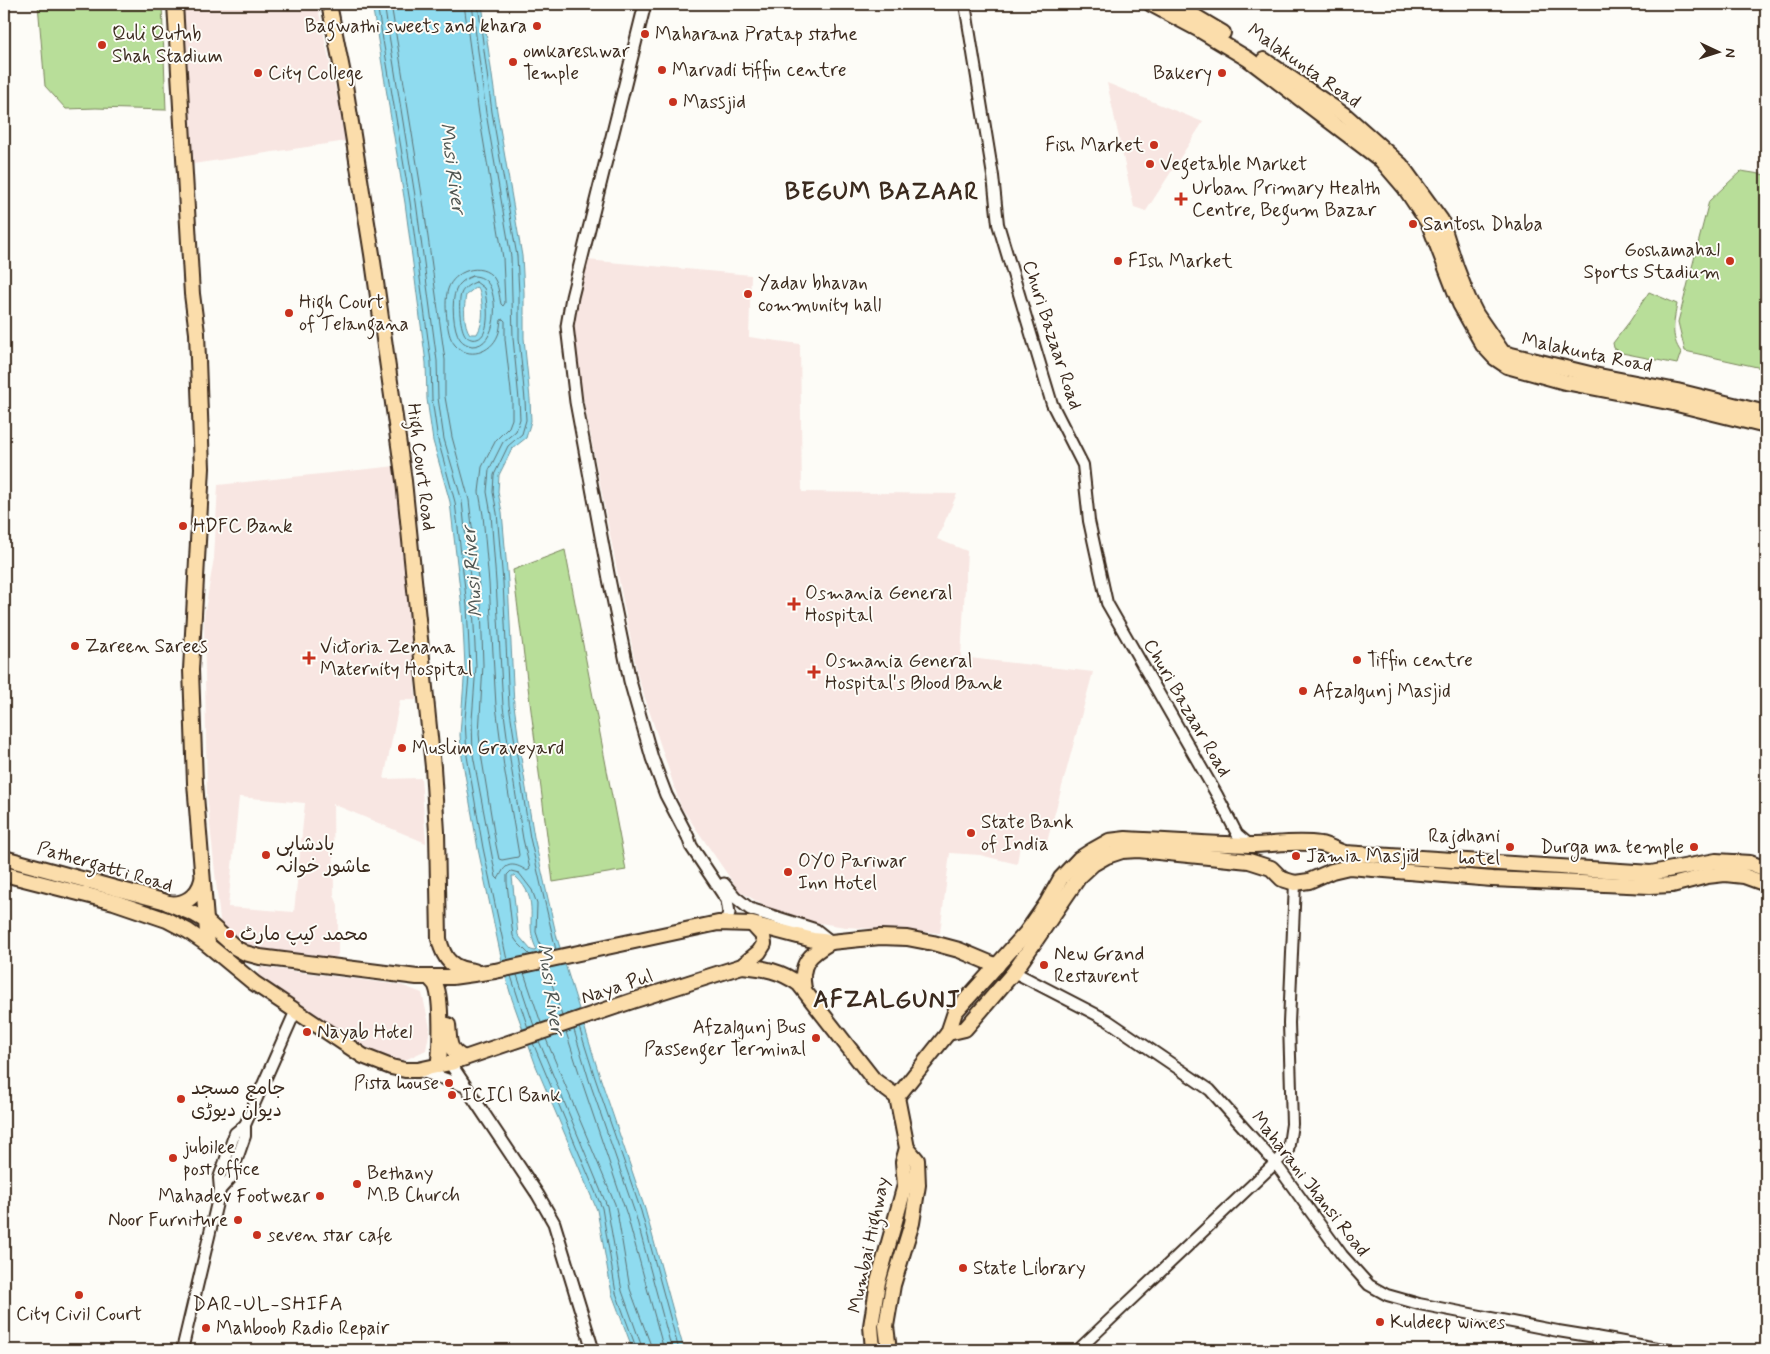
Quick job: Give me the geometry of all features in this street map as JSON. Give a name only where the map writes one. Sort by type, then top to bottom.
[{"type":"main road","points":[[175,4],[192,294],[197,334],[202,468],[191,670],[195,783],[202,877],[200,918],[208,945]]},
{"type":"main road","name":"High Court Road","points":[[329,4],[344,79],[372,254],[404,481],[433,767],[437,832],[439,939],[444,954],[452,964],[466,970],[495,971]]},
{"type":"main road","points":[[645,4],[572,296],[567,326],[576,402],[630,681],[652,758],[666,794],[691,846],[728,900],[729,914],[722,923]]},
{"type":"main road","points":[[1151,4],[1248,59],[1346,124]]},
{"type":"main road","name":"Malakunta Road","points":[[1174,4],[1199,18],[1302,85],[1346,124],[1401,165],[1442,220],[1472,316],[1503,353],[1594,375],[1677,391],[1766,413]]},
{"type":"main road","points":[[1472,316],[1483,345],[1495,358],[1507,366],[1566,382],[1674,403],[1766,426]]},
{"type":"main road","points":[[688,837],[695,843],[722,881],[742,904],[760,913],[816,930],[831,942]]},
{"type":"main road","points":[[742,966],[768,969],[784,974],[804,989],[874,1080],[897,1097],[948,1033],[955,1012],[1026,933],[1048,903],[1061,878],[1079,859],[1109,842],[1126,839],[1250,845],[1275,845],[1288,842],[1322,844],[1345,860],[1492,879],[1650,886],[1672,885],[1707,876],[1725,874],[1744,876],[1766,884]]},
{"type":"main road","points":[[948,1033],[965,1029],[1014,972],[1079,877],[1093,864],[1114,854],[1138,850],[1249,861],[1271,868],[1282,879],[1295,883],[1309,881],[1345,860],[1651,874],[1716,861],[1750,863],[1766,868]]},
{"type":"main road","name":"Pathergatti Road","points":[[4,858],[162,901],[200,918],[236,948],[245,953],[260,957],[417,977],[452,976],[495,971]]},
{"type":"main road","name":"Naya Pul","points":[[4,874],[144,911],[167,920],[188,931],[254,983],[363,1056],[391,1067],[405,1070],[418,1070],[444,1065],[742,966]]},
{"type":"main road","points":[[162,901],[171,904],[189,900],[196,894],[202,877]]},
{"type":"main road","name":"Naya Pul","points":[[495,971],[722,923],[752,924],[813,940],[831,942]]},
{"type":"main road","points":[[742,966],[759,952],[764,944],[763,936],[752,924]]},
{"type":"main road","points":[[804,989],[802,979],[811,954],[831,942],[907,938],[959,950],[997,966]]},
{"type":"main road","points":[[254,983],[249,978],[247,971],[249,964],[260,957]]},
{"type":"main road","points":[[452,976],[446,983],[445,989],[450,1045],[453,1052],[470,1056]]},
{"type":"main road","points":[[429,977],[436,985],[439,996],[440,1055],[444,1065],[465,1086],[538,1195],[554,1223],[593,1350]]},
{"type":"main road","points":[[418,1070],[465,1086]]},
{"type":"main road","name":"Mumbai Highway","points":[[872,1350],[871,1326],[878,1282],[905,1185],[902,1162],[906,1148],[897,1097]]},
{"type":"main road","name":"Mumbai Highway","points":[[889,1350],[886,1326],[893,1285],[912,1223],[918,1185],[917,1160],[906,1148]]},
{"type":"main road","points":[[881,1270],[896,1273]]},
{"type":"street","name":"Churi Bazaar Road","points":[[965,4],[998,224],[1052,404],[1083,465],[1090,521],[1106,603],[1217,795],[1237,834],[1250,845]]},
{"type":"street","points":[[1078,1350],[1288,1151],[1291,1133],[1289,1023],[1295,883]]},
{"type":"street","name":"Maharani Jhansi Road","points":[[1014,972],[1107,1020],[1210,1090],[1276,1164],[1342,1255],[1369,1285],[1387,1295],[1419,1304],[1668,1350]]},
{"type":"street","points":[[182,1350],[220,1190],[220,1178],[235,1134],[245,1125],[296,1010]]},
{"type":"street","points":[[1595,1337],[1606,1350]]},
{"type":"shaded area","name":"City College","points":[[182,4],[317,4],[347,141],[186,165]]},
{"type":"shaded area","name":"Vegetable Market","points":[[1107,83],[1203,122],[1146,211],[1134,207]]},
{"type":"shaded area","name":"Osmania General Hospital","points":[[587,260],[751,275],[749,337],[800,344],[802,492],[957,494],[937,539],[967,551],[961,657],[1093,672],[1047,842],[1021,839],[1017,864],[980,855],[950,853],[940,933],[846,927],[786,918],[739,891],[681,807],[638,677],[571,336]]},
{"type":"shaded area","name":"Victoria Zenana Maternity Hospital","points":[[396,466],[409,592],[416,700],[400,700],[384,779],[421,778],[426,843],[333,804],[334,895],[338,905],[338,954],[334,959],[233,944],[221,930],[207,796],[204,616],[214,558],[218,485]],"holes":[[[239,797],[305,803],[294,912],[228,907]]]},
{"type":"shaded area","points":[[260,967],[401,985],[422,993],[430,1028],[426,1050],[403,1061],[373,1054],[258,976]]},
{"type":"green space","name":"Quli Qutub Shah Stadium","points":[[38,4],[162,4],[166,110],[66,109],[45,86]]},
{"type":"green space","name":"Goshamahal Sports Stadium","points":[[1741,171],[1766,175],[1766,369],[1685,351],[1678,322],[1709,201]]},
{"type":"green space","points":[[1649,292],[1677,304],[1674,335],[1681,352],[1677,364],[1622,353],[1614,348],[1613,343]]},
{"type":"green space","points":[[565,550],[626,870],[553,882],[513,570]]},
{"type":"water","name":"Musi River","points":[[372,4],[482,4],[497,111],[522,256],[524,338],[530,399],[531,421],[526,438],[512,449],[499,475],[498,492],[502,512],[508,582],[514,705],[522,764],[534,837],[557,938],[600,1077],[645,1209],[684,1350],[633,1350],[612,1294],[597,1210],[536,1066],[505,975],[478,849],[462,757],[460,735],[465,666],[462,607],[450,502],[433,441],[427,399],[426,363],[405,203]],"holes":[[[476,287],[479,289],[480,294],[482,318],[477,334],[470,334],[465,321],[465,299],[466,295]],[[512,876],[515,876],[523,885],[531,903],[531,929],[536,948],[535,951],[531,950],[518,935]]]},
{"type":"place","name":"Bagwathi sweets and khara","points":[[537,26]]},
{"type":"place","name":"Maharana Pratap statue","points":[[645,34]]},
{"type":"place","name":"Quli Qutub Shah Stadium","points":[[102,45]]},
{"type":"place","name":"omkareshwar Temple","points":[[513,62]]},
{"type":"place","name":"Marvadi tiffin centre","points":[[662,70]]},
{"type":"place","name":"City College","points":[[258,73]]},
{"type":"place","name":"Bakery","points":[[1222,73]]},
{"type":"place","name":"Massjid","points":[[673,102]]},
{"type":"place","name":"Fish Market","points":[[1154,145]]},
{"type":"place","name":"Vegetable Market","points":[[1150,164]]},
{"type":"place","name":"Urban Primary Health Centre, Begum Bazar","points":[[1181,199]]},
{"type":"place","name":"Santosh Dhaba","points":[[1413,224]]},
{"type":"place","name":"FIsh Market","points":[[1118,261]]},
{"type":"place","name":"Goshamahal Sports Stadium","points":[[1730,261]]},
{"type":"place","name":"Yadav bhavan community hall","points":[[748,294]]},
{"type":"place","name":"High Court of Telangana","points":[[289,313]]},
{"type":"place","name":"HDFC Bank","points":[[183,526]]},
{"type":"place","name":"Osmania General Hospital","points":[[794,604]]},
{"type":"place","name":"Zareen Sarees","points":[[75,646]]},
{"type":"place","name":"Victoria Zenana Maternity Hospital","points":[[309,658]]},
{"type":"place","name":"Tiffin centre","points":[[1357,660]]},
{"type":"place","name":"Osmania General Hospital's Blood Bank","points":[[814,672]]},
{"type":"place","name":"Afzalgunj Masjid","points":[[1303,691]]},
{"type":"place","name":"Muslim Graveyard","points":[[402,748]]},
{"type":"place","name":"State Bank of India","points":[[971,833]]},
{"type":"place","name":"Rajdhani hotel","points":[[1510,847]]},
{"type":"place","name":"Durga ma temple","points":[[1694,847]]},
{"type":"place","name":"بادشاہی عاشور خوانہ","points":[[266,855]]},
{"type":"place","name":"Jamia Masjid","points":[[1296,856]]},
{"type":"place","name":"OYO Pariwar Inn Hotel","points":[[788,872]]},
{"type":"place","name":"محمد کیپ مارٹ","points":[[230,934]]},
{"type":"place","name":"New Grand Restaurent","points":[[1044,965]]},
{"type":"place","name":"Nayab Hotel","points":[[307,1032]]},
{"type":"place","name":"Afzalgunj Bus Passenger Terminal","points":[[816,1038]]},
{"type":"place","name":"Pista house","points":[[449,1083]]},
{"type":"place","name":"ICICI Bank","points":[[452,1095]]},
{"type":"place","name":"جامع مسجد دیوان دیوڑی","points":[[181,1099]]},
{"type":"place","name":"jubilee post office","points":[[173,1158]]},
{"type":"place","name":"Bethany M.B Church","points":[[357,1184]]},
{"type":"place","name":"Mahadev Footwear","points":[[320,1196]]},
{"type":"place","name":"Noor Furniture","points":[[238,1220]]},
{"type":"place","name":"seven star cafe","points":[[257,1235]]},
{"type":"place","name":"State Library","points":[[963,1268]]},
{"type":"place","name":"City Civil Court","points":[[79,1295]]},
{"type":"place","name":"Kuldeep wines","points":[[1380,1322]]},
{"type":"place","name":"Mahboob Radio Repair","points":[[206,1328]]},
{"type":"district","name":"BEGUM BAZAAR","points":[[882,192]]},
{"type":"district","name":"AFZALGUNJ","points":[[887,1000]]},
{"type":"district","name":"DAR-UL-SHIFA","points":[[268,1304]]}]
